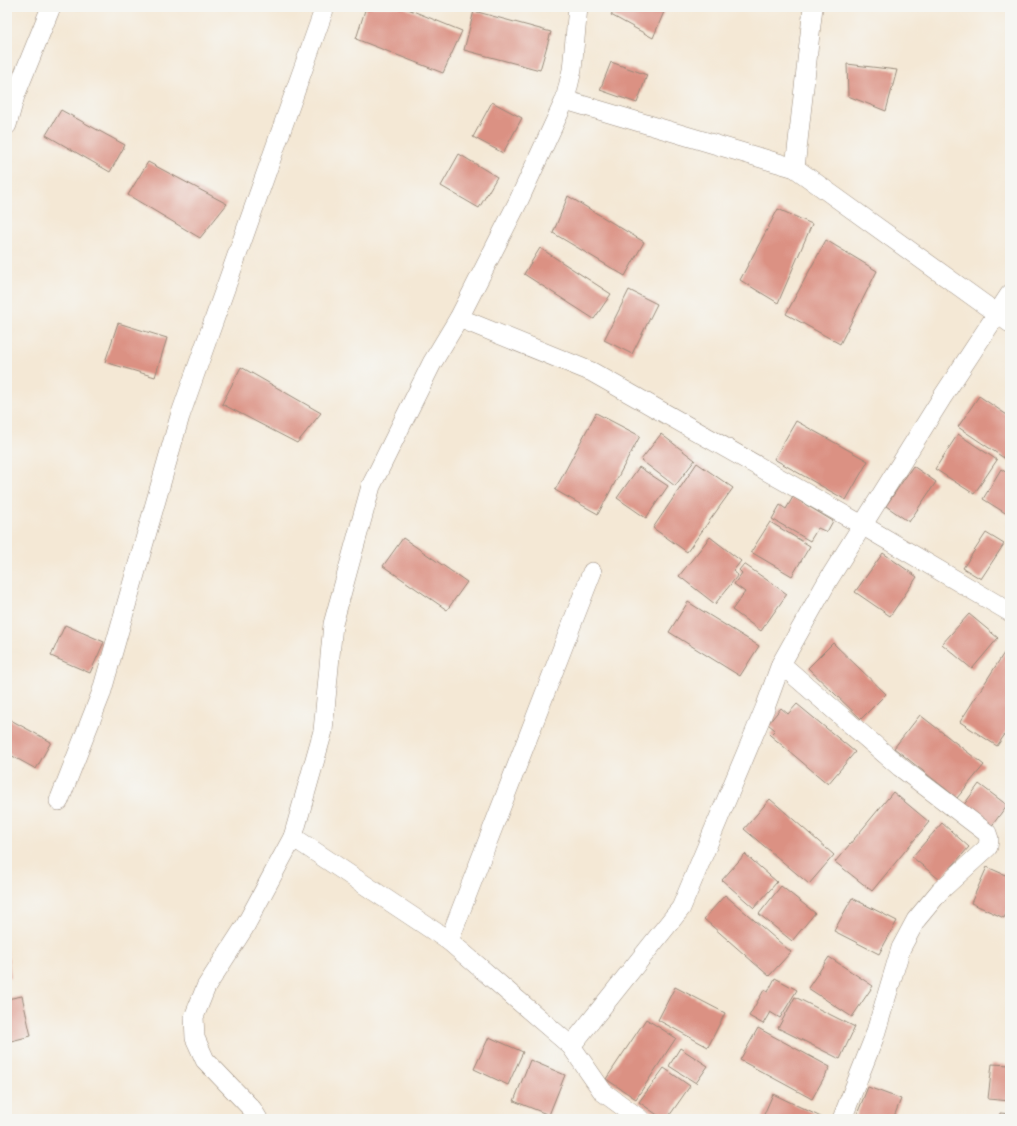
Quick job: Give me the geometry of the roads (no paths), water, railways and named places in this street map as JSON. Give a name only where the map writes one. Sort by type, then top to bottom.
[{"type":"street","points":[[7,125],[15,96],[51,7]]},
{"type":"street","points":[[59,801],[101,694],[180,416],[325,7]]},
{"type":"street","points":[[258,1119],[252,1108],[205,1060],[195,1038],[194,1017],[206,987],[244,928],[293,837],[323,731],[333,624],[371,486],[432,363],[459,318],[518,202],[565,100],[572,70],[578,7]]},
{"type":"street","points":[[795,168],[813,7]]},
{"type":"street","points":[[565,100],[795,168],[1004,318]]},
{"type":"street","points":[[571,1046],[681,908],[762,716],[781,664],[827,582],[943,396],[1004,318],[1010,294]]},
{"type":"street","points":[[459,318],[592,372],[1010,612]]},
{"type":"street","points":[[449,941],[592,572]]},
{"type":"street","points":[[781,664],[900,767],[987,833],[989,839],[988,847],[940,892],[912,926],[901,948],[874,1038],[842,1119]]},
{"type":"street","points":[[293,837],[449,941],[571,1046],[603,1092],[640,1119]]}]
